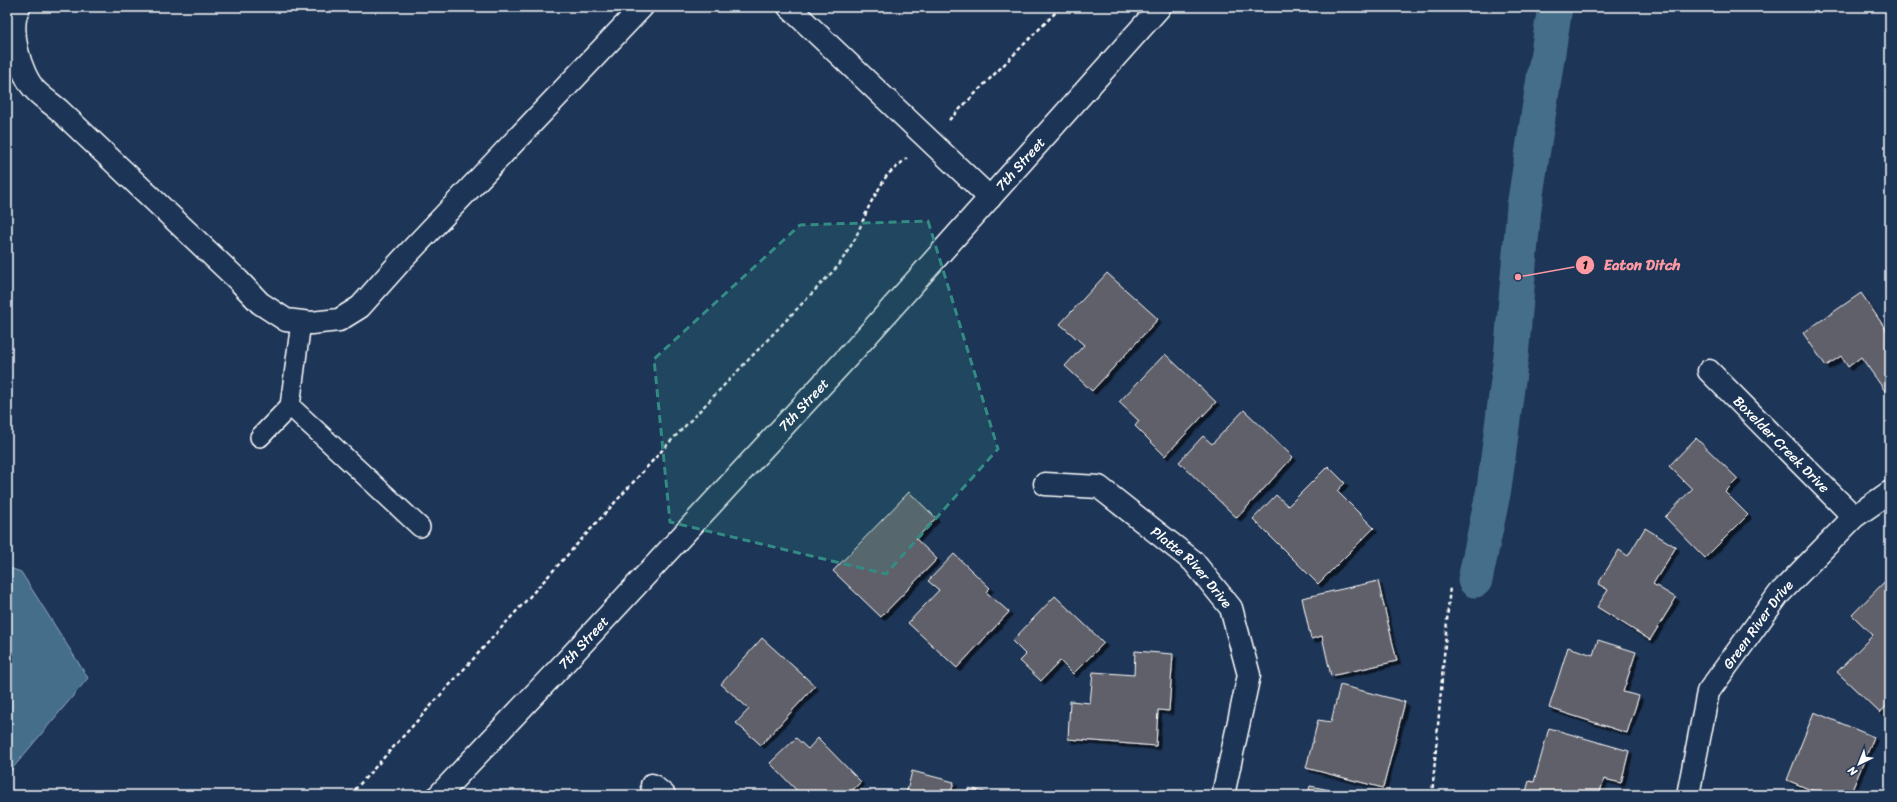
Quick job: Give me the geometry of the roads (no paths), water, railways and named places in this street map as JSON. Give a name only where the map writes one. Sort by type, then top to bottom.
[{"type":"street","points":[[19,7],[14,38],[22,68],[35,90],[60,110],[238,280],[260,303],[286,320],[311,323],[339,320],[360,307],[401,260],[642,7]]},
{"type":"street","points":[[789,7],[990,198]]},
{"type":"street","name":"7th Street","points":[[438,795],[569,658],[844,360],[1160,7]]},
{"type":"street","name":"Boxelder Creek Drive","points":[[1709,371],[1854,517]]},
{"type":"street","name":"Platte River Drive","points":[[1045,484],[1099,488],[1193,561],[1232,608],[1249,675],[1223,795]]},
{"type":"street","name":"Green River Drive","points":[[1688,795],[1708,692],[1778,594],[1854,517],[1890,492]]},
{"type":"lane","points":[[260,437],[290,406],[301,322]]},
{"type":"lane","points":[[290,406],[420,527]]},
{"type":"water","points":[[7,567],[21,572],[88,678],[7,775]]},
{"type":"waterway","points":[[1475,580],[1494,489],[1511,357],[1524,207],[1555,7]]},
{"type":"place","name":"Eaton Ditch","points":[[1518,277]]}]
